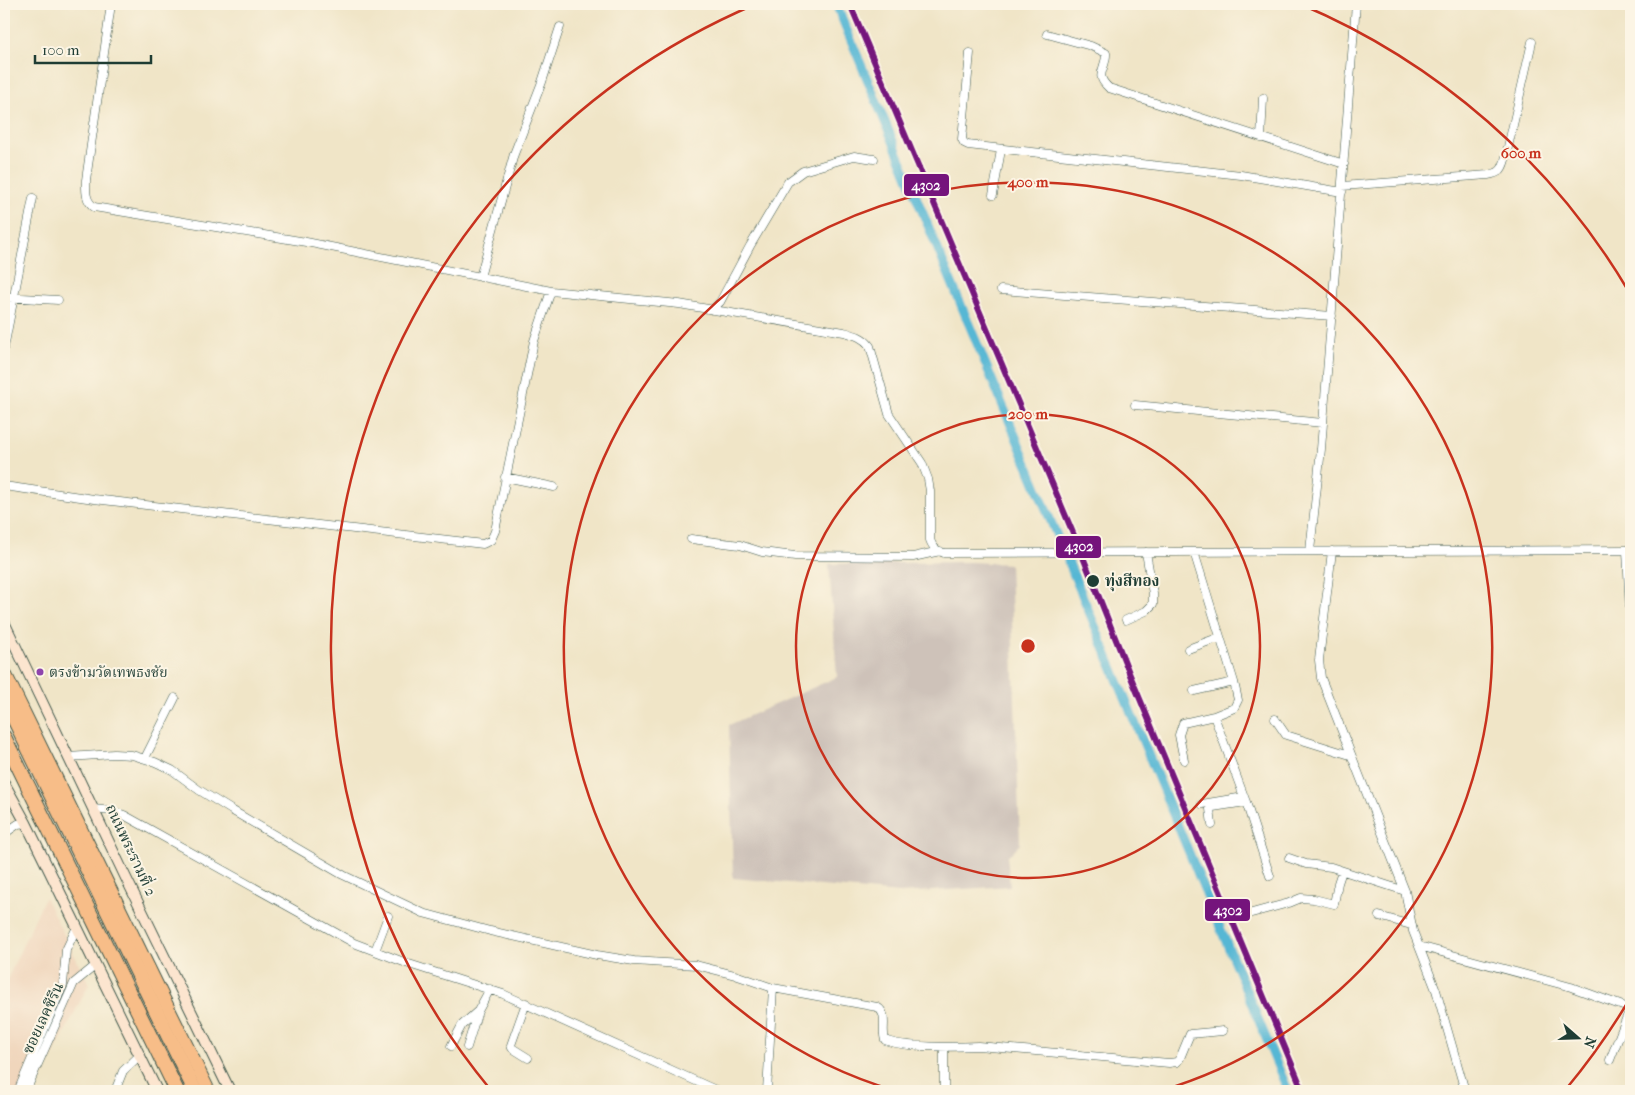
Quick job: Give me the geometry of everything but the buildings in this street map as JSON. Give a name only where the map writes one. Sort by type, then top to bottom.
[{"type":"highway","points":[[4,671],[209,1091]]},
{"type":"highway","points":[[4,698],[195,1091]]},
{"type":"highway","points":[[4,732],[177,1091]]},
{"type":"highway","points":[[4,737],[177,1091]]},
{"type":"main road","name":"ถนนพระรามที่ 2","points":[[4,622],[230,1091]]},
{"type":"main road","points":[[5,789],[26,824],[157,1091]]},
{"type":"street","points":[[111,4],[86,180],[86,197],[94,207],[316,244],[551,291],[679,304],[844,332],[866,341],[870,346],[889,414],[922,463],[928,479],[930,491],[930,540],[932,546],[944,553],[1629,550],[1631,635]]},
{"type":"street","points":[[1310,551],[1324,423],[1356,4]]},
{"type":"street","points":[[480,277],[514,154],[542,82],[560,27]]},
{"type":"street","points":[[1047,34],[1091,46],[1106,53],[1100,75],[1110,88],[1344,164]]},
{"type":"street","points":[[970,53],[962,139],[968,145],[1342,189],[1498,173],[1503,169],[1532,42]]},
{"type":"street","points":[[1261,138],[1263,98]]},
{"type":"street","points":[[993,194],[1001,150]]},
{"type":"street","points":[[712,310],[720,302],[750,246],[788,182],[803,171],[854,156],[874,159]]},
{"type":"street","points":[[4,348],[33,198]]},
{"type":"street","points":[[1001,290],[1332,316]]},
{"type":"street","points":[[4,486],[94,499],[483,544],[491,540],[494,530],[534,341],[551,291]]},
{"type":"street","points":[[4,298],[58,300]]},
{"type":"street","points":[[1135,405],[1324,423]]},
{"type":"street","points":[[505,477],[554,487]]},
{"type":"street","points":[[691,539],[740,545],[762,552],[795,556],[913,557],[940,551]]},
{"type":"street","points":[[1332,551],[1319,669],[1321,678],[1405,891],[1411,925],[1441,1004],[1465,1091]]},
{"type":"street","points":[[1126,620],[1146,611],[1153,604],[1146,552]]},
{"type":"street","points":[[1184,760],[1178,735],[1183,723],[1214,716],[1234,708],[1237,704],[1234,682],[1194,552]]},
{"type":"street","points":[[1188,649],[1220,637]]},
{"type":"street","points":[[1194,691],[1234,682]]},
{"type":"street","points":[[146,758],[174,698]]},
{"type":"street","points":[[1214,716],[1245,800],[1270,876]]},
{"type":"street","points":[[1275,719],[1286,734],[1350,754]]},
{"type":"street","points":[[68,757],[114,754],[146,758],[172,770],[199,790],[233,811],[343,875],[423,913],[490,931],[597,955],[696,965],[735,975],[773,988],[877,1008],[884,1015],[885,1040],[892,1042],[944,1047],[978,1046],[1169,1063],[1177,1062],[1180,1058],[1190,1034],[1224,1031]]},
{"type":"street","points":[[1202,804],[1245,800]]},
{"type":"street","points":[[1212,825],[1210,809],[1245,800]]},
{"type":"street","points":[[93,809],[112,811],[124,815],[334,933],[409,964],[490,989],[526,1003],[718,1091]]},
{"type":"street","points":[[4,834],[18,824],[26,824]]},
{"type":"street","points":[[1289,858],[1299,863],[1342,871],[1405,891]]},
{"type":"street","points":[[1248,914],[1301,898],[1334,904],[1342,871]]},
{"type":"street","points":[[375,951],[388,916]]},
{"type":"street","points":[[1379,916],[1411,925]]},
{"type":"street","name":"ซอยเลคซีรีน","points":[[26,1091],[25,1082],[63,985],[66,950],[77,926]]},
{"type":"street","points":[[1419,946],[1571,987],[1631,1009],[1610,1060]]},
{"type":"street","name":"ซอยเลคซีรีน","points":[[18,1091],[25,1082],[74,983],[96,965]]},
{"type":"street","points":[[767,1091],[773,988]]},
{"type":"street","points":[[468,1047],[478,1011],[490,989]]},
{"type":"street","points":[[526,1003],[511,1045],[512,1048],[528,1058]]},
{"type":"street","points":[[451,1046],[462,1025],[478,1011]]},
{"type":"street","points":[[944,1047],[944,1091]]},
{"type":"street","points":[[115,1091],[126,1066],[140,1055]]},
{"type":"shaded area","points":[[970,562],[1010,564],[1020,844],[1007,857],[1010,886],[900,893],[733,878],[729,725],[837,677],[829,564]]},
{"type":"shaded area","points":[[45,897],[89,984],[35,1091],[4,1091],[4,986]]},
{"type":"waterway","points":[[836,4],[1062,548]]},
{"type":"waterway","points":[[1068,561],[1288,1091]]},
{"type":"transit line","name":"4302","points":[[850,4],[1081,552],[1130,675],[1303,1091]]},
{"type":"place","name":"ทุ่งสีทอง","points":[[1093,581]]},
{"type":"place","name":"ตรงข้ามวัดเทพธงชัย","points":[[40,672]]}]
